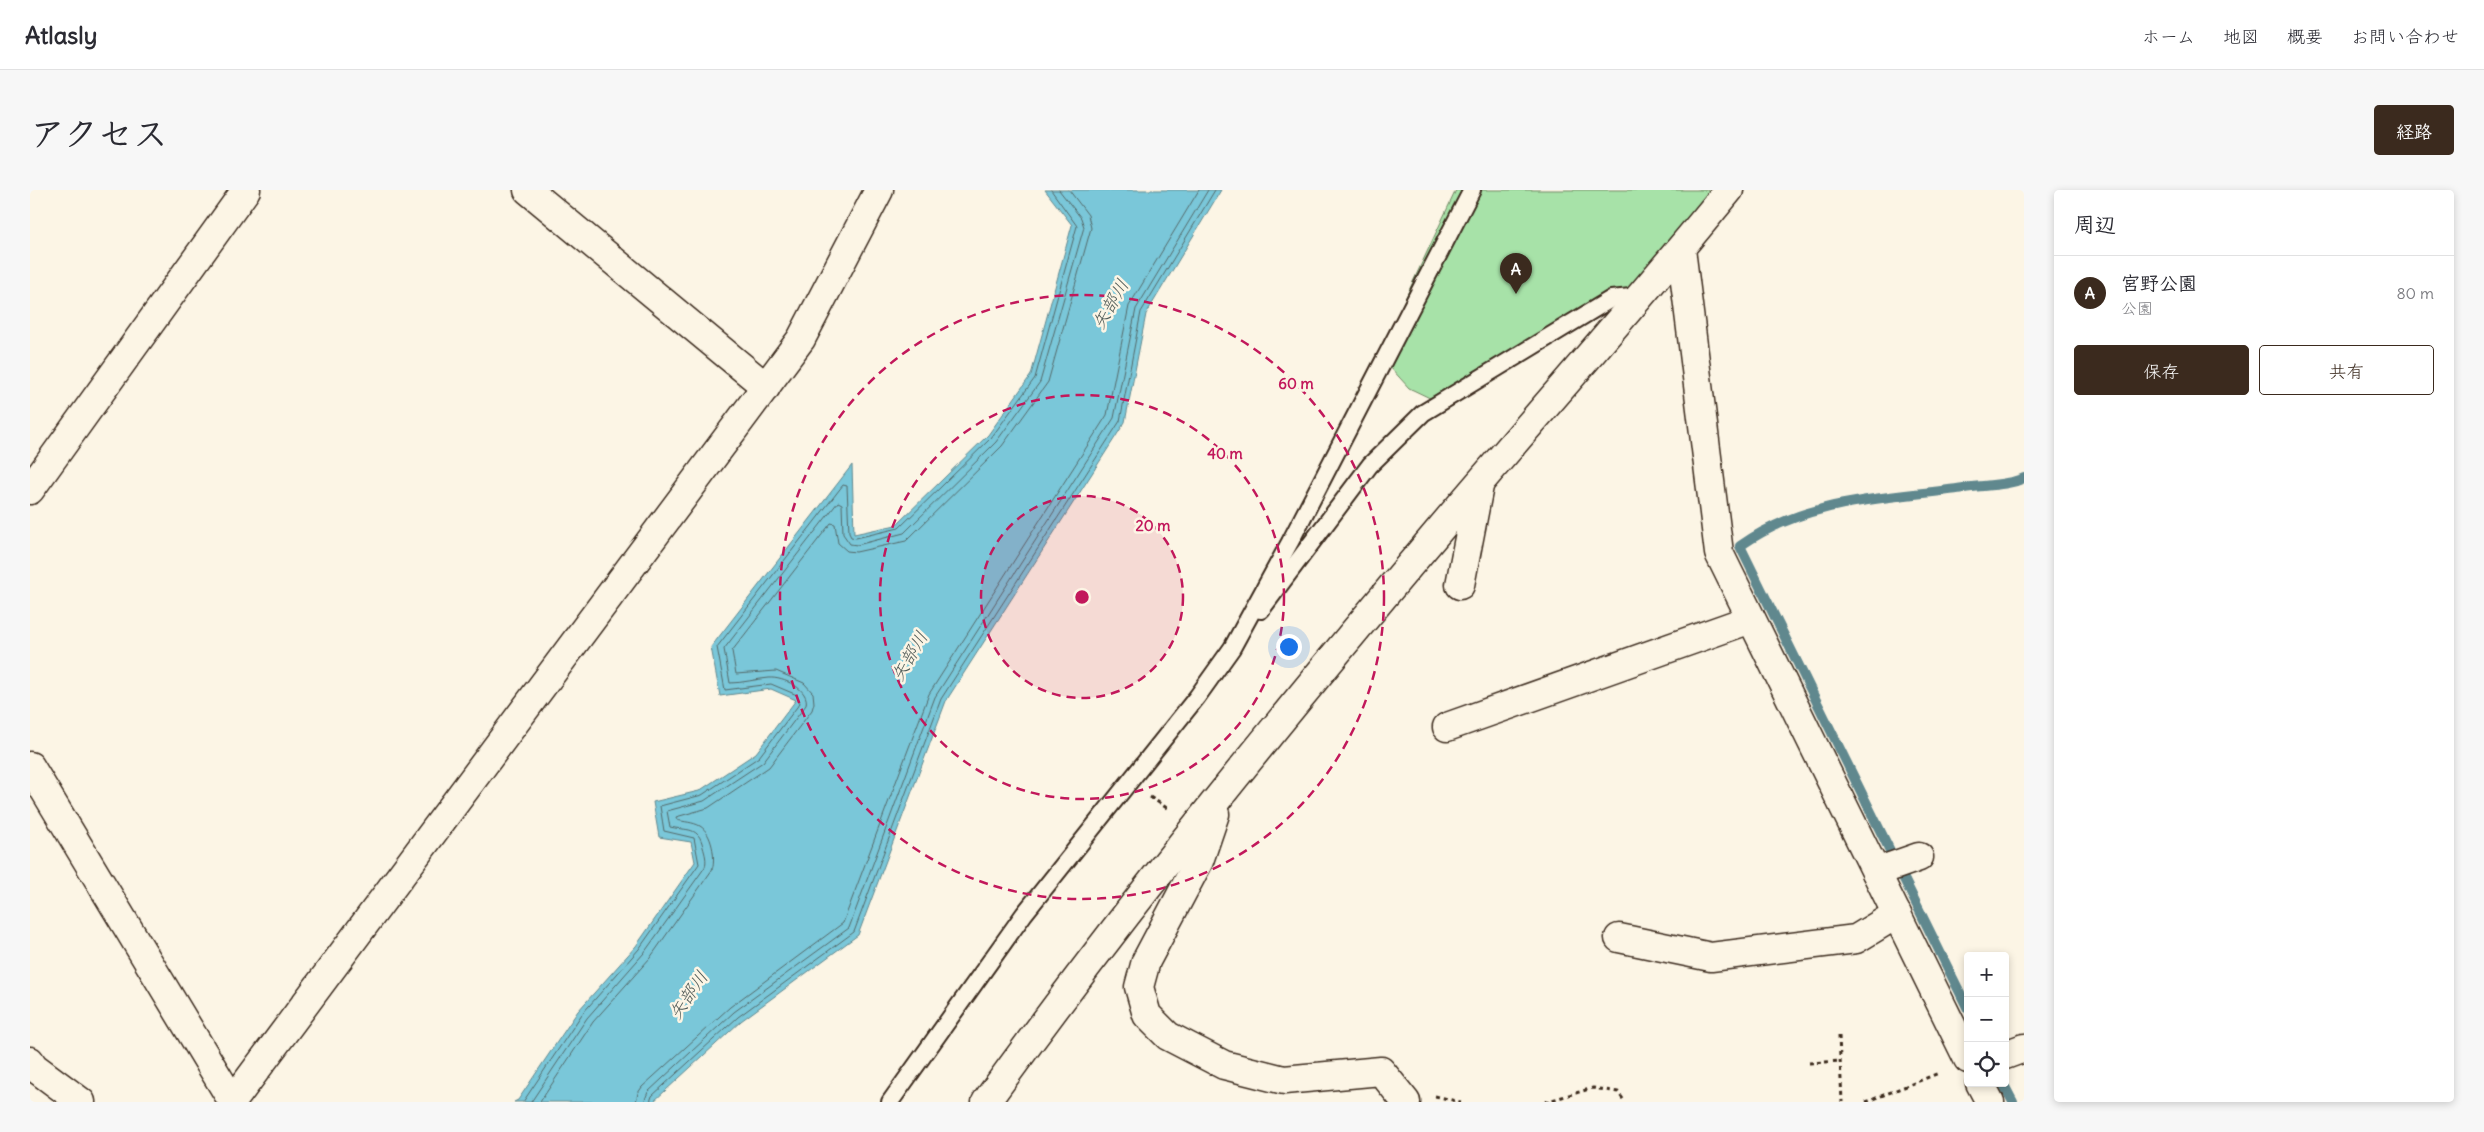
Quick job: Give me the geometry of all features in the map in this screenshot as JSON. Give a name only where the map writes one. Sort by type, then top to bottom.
[{"type":"street","points":[[30,490],[246,190]]},
{"type":"street","points":[[528,190],[766,387]]},
{"type":"street","points":[[30,766],[232,1102],[801,339],[879,190]]},
{"type":"street","points":[[986,1102],[1057,1004],[1195,827],[1480,483],[1729,190]]},
{"type":"street","points":[[1680,249],[1719,553],[1964,1050]]},
{"type":"street","points":[[1460,585],[1480,483]]},
{"type":"street","points":[[1447,727],[1751,619]]},
{"type":"street","points":[[1222,795],[1199,861],[1146,961],[1139,987],[1147,1015],[1168,1036],[1224,1066],[1284,1080],[1381,1071],[1406,1102]]},
{"type":"street","points":[[1876,872],[1919,857]]},
{"type":"street","points":[[1619,938],[1711,958],[1856,939],[1897,914]]},
{"type":"street","points":[[30,1061],[34,1067],[81,1102]]},
{"type":"street","points":[[1982,1087],[1990,1102]]},
{"type":"lane","points":[[1232,648],[1290,542],[1472,190]]},
{"type":"lane","points":[[890,1102],[1024,914],[1197,697],[1370,466],[1423,413],[1611,299],[1640,296]]},
{"type":"path","points":[[1128,783],[1195,827]]},
{"type":"path","points":[[1840,1036],[1842,1102]]},
{"type":"path","points":[[1809,1063],[1841,1060]]},
{"type":"path","points":[[1866,1102],[1940,1073]]},
{"type":"path","points":[[1545,1102],[1593,1088],[1618,1092],[1625,1102]]},
{"type":"green space","points":[[1456,190],[1713,190],[1613,307],[1457,395],[1434,400],[1409,388],[1390,367],[1383,346]]},
{"type":"water","name":"矢部川","points":[[1045,190],[1221,190],[1146,314],[1125,422],[946,701],[858,935],[741,1021],[653,1102],[514,1102],[518,1100],[578,1011],[636,946],[695,862],[691,842],[659,837],[653,802],[699,791],[756,753],[796,700],[771,689],[720,696],[711,647],[852,465],[854,534],[896,525],[988,435],[1031,375],[1072,225]]},
{"type":"waterway","points":[[1964,1001],[1740,546],[1766,530],[1792,518],[1820,509],[1877,499],[2003,484],[2024,478]]},
{"type":"waterway","points":[[2005,1087],[2013,1102]]},
{"type":"place","name":"宮野公園","points":[[1516,294]]}]
